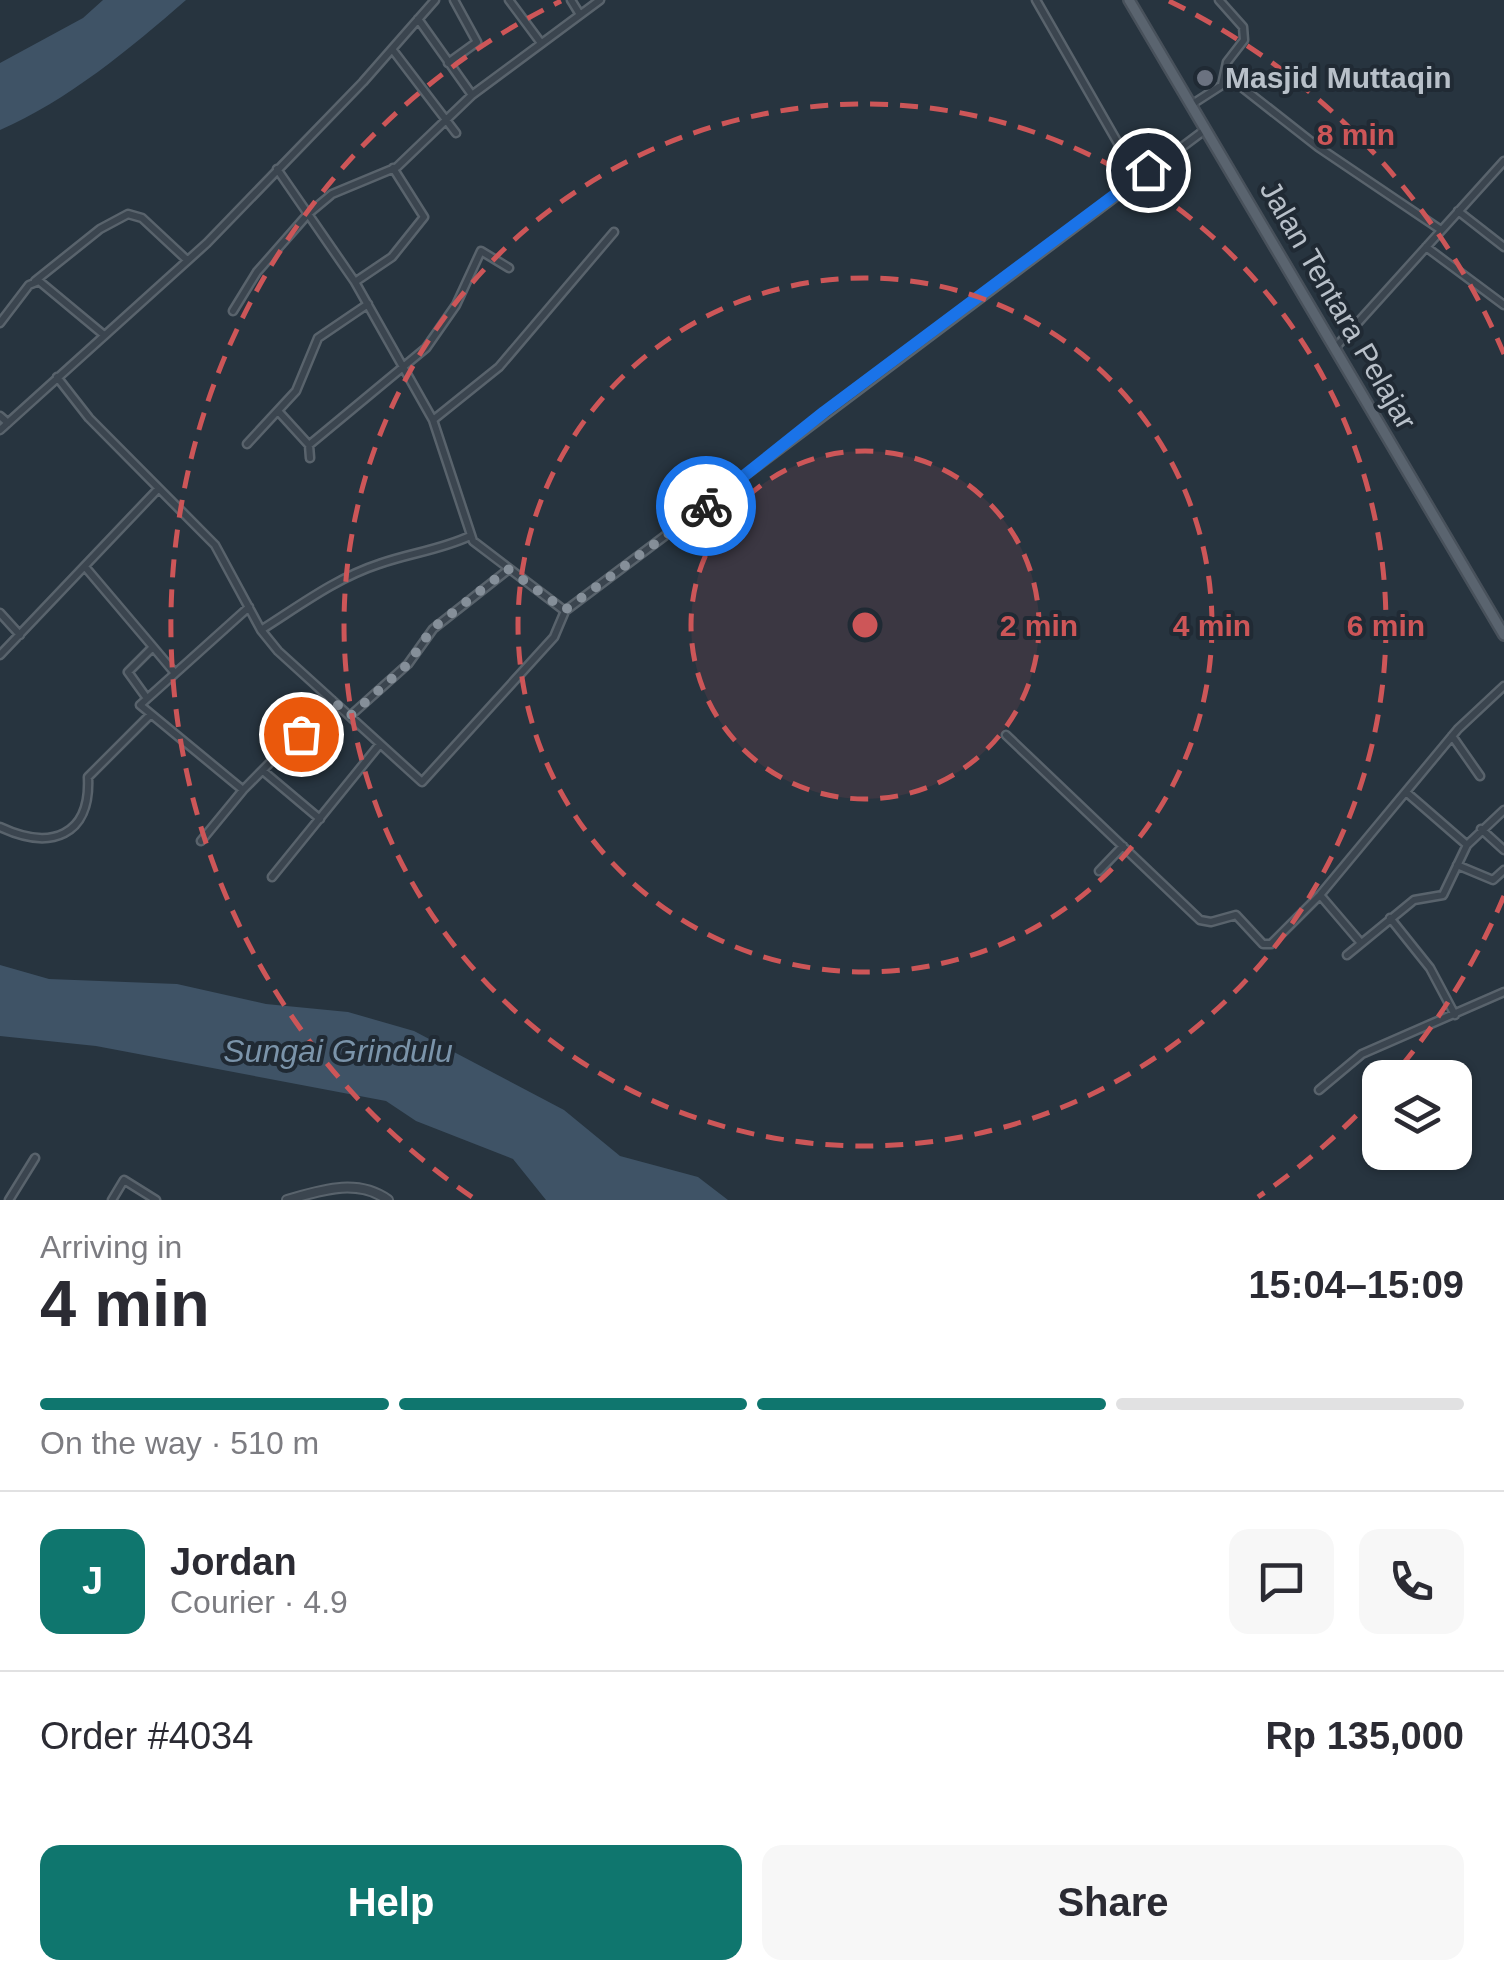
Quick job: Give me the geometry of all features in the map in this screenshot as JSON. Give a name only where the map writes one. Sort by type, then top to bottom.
[{"type":"main road","name":"Jalan Tentara Pelajar","points":[[1128,0],[1504,635]]},
{"type":"street","points":[[0,430],[187,260],[435,0]]},
{"type":"street","points":[[448,63],[477,42],[454,0]]},
{"type":"street","points":[[509,0],[542,44]]},
{"type":"street","points":[[570,0],[580,13]]},
{"type":"street","points":[[234,311],[257,272],[308,214],[332,194],[393,168],[472,96],[600,0]]},
{"type":"street","points":[[1036,0],[1138,178]]},
{"type":"street","points":[[1191,105],[1222,85],[1227,62],[1245,36],[1219,0]]},
{"type":"street","points":[[418,19],[472,96]]},
{"type":"street","points":[[392,49],[456,133]]},
{"type":"street","points":[[1225,74],[1318,147],[1441,230]]},
{"type":"street","points":[[57,377],[88,418],[215,546],[261,630],[332,700],[424,781],[554,637],[565,610],[1206,129]]},
{"type":"street","points":[[1334,349],[1504,162]]},
{"type":"street","points":[[355,282],[392,257],[424,217],[393,168]]},
{"type":"street","points":[[277,169],[355,282],[433,420],[470,536],[565,610]]},
{"type":"street","points":[[1458,210],[1504,247]]},
{"type":"street","points":[[0,322],[35,281],[100,229],[128,214],[142,218],[187,260]]},
{"type":"street","points":[[433,420],[500,366],[614,232]]},
{"type":"street","points":[[1426,247],[1504,305]]},
{"type":"street","points":[[309,445],[405,368],[447,320],[479,253],[486,252],[509,268]]},
{"type":"street","points":[[35,281],[104,334]]},
{"type":"street","points":[[248,444],[296,391],[318,338],[368,304]]},
{"type":"street","points":[[278,410],[309,445],[310,458]]},
{"type":"street","points":[[0,416],[8,423]]},
{"type":"street","points":[[0,655],[158,488]]},
{"type":"street","points":[[261,630],[355,574],[470,536]]},
{"type":"street","points":[[86,568],[174,672]]},
{"type":"street","points":[[350,716],[408,664],[432,629],[508,569]]},
{"type":"street","points":[[243,790],[140,705],[249,607]]},
{"type":"street","points":[[0,613],[20,635]]},
{"type":"street","points":[[146,697],[128,672],[153,647]]},
{"type":"street","points":[[1006,735],[1200,920],[1211,922],[1236,915],[1263,944],[1277,940],[1320,895],[1452,736],[1504,686]]},
{"type":"street","points":[[201,841],[243,790],[332,700]]},
{"type":"street","points":[[0,827],[48,840],[71,830],[90,802],[88,776],[150,715]]},
{"type":"street","points":[[1452,736],[1480,776]]},
{"type":"street","points":[[272,877],[380,744]]},
{"type":"street","points":[[263,771],[320,820]]},
{"type":"street","points":[[1406,792],[1467,845]]},
{"type":"street","points":[[1347,955],[1420,897],[1440,899],[1467,845],[1504,810]]},
{"type":"street","points":[[1481,829],[1504,850]]},
{"type":"street","points":[[1100,871],[1124,846]]},
{"type":"street","points":[[1457,865],[1492,880],[1504,870]]},
{"type":"street","points":[[1320,895],[1361,943]]},
{"type":"street","points":[[1390,918],[1430,968],[1455,1015]]},
{"type":"street","points":[[1318,1090],[1362,1054],[1504,992]]},
{"type":"street","points":[[0,1195],[10,1200],[35,1158]]},
{"type":"street","points":[[112,1200],[124,1180],[156,1200]]},
{"type":"street","points":[[287,1200],[326,1189],[362,1187],[388,1200]]},
{"type":"water","points":[[103,0],[186,0],[74,89],[0,130],[0,63],[83,18]]},
{"type":"water","name":"Sungai Grindulu","points":[[0,965],[49,979],[177,984],[266,1004],[348,1012],[414,1031],[564,1110],[620,1156],[698,1177],[728,1200],[546,1200],[513,1159],[416,1121],[386,1101],[96,1046],[0,1036]]},
{"type":"way so far","points":[[301,734],[332,700],[350,716],[408,664],[432,629],[508,569],[565,610],[706,506]]},
{"type":"place","name":"Masjid Muttaqin","points":[[1205,78]]},
{"type":"route","points":[[706,506],[824,412],[1148,170]]}]
